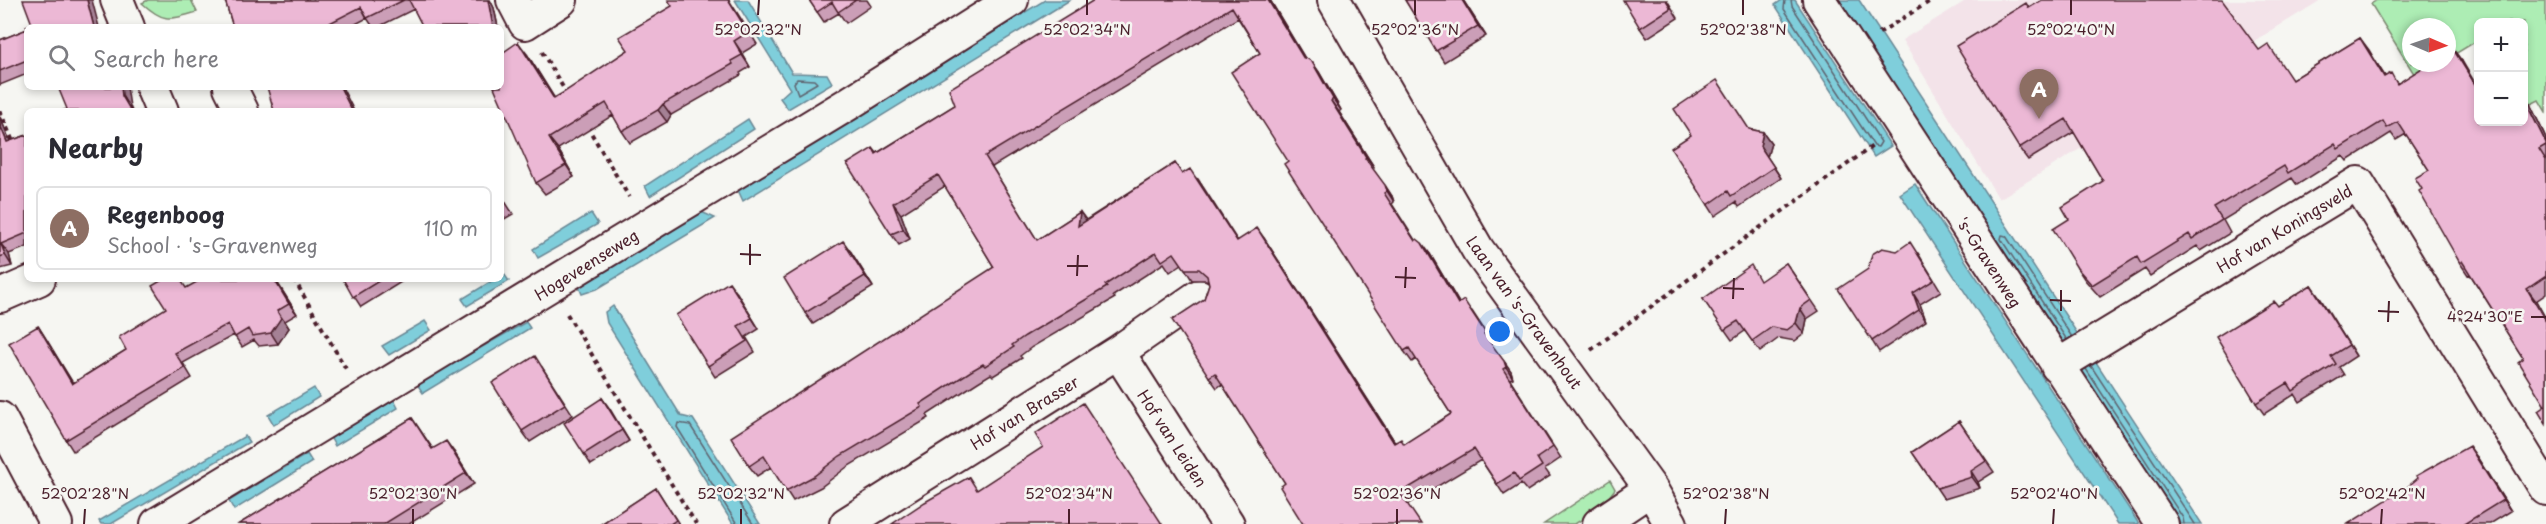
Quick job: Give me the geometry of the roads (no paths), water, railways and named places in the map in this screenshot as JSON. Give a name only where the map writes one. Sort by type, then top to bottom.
[{"type":"street","points":[[117,0],[127,24]]},
{"type":"street","points":[[519,11],[561,0]]},
{"type":"street","name":"Hogeveenseweg","points":[[157,524],[550,286],[1012,0]]},
{"type":"street","name":"Laan van 's-Gravenhout","points":[[1334,0],[1478,250],[1651,489],[1671,524]]},
{"type":"street","name":"'s-Gravenweg","points":[[1819,0],[2062,363],[2162,524]]},
{"type":"street","points":[[153,90],[161,108]]},
{"type":"street","points":[[232,90],[240,108]]},
{"type":"street","name":"Hof van Koningsveld","points":[[2062,363],[2358,183],[2546,489]]},
{"type":"street","points":[[0,296],[32,282]]},
{"type":"street","name":"Hof van Brasser","points":[[846,524],[1118,352],[1198,296]]},
{"type":"street","name":"Hof van Leiden","points":[[1118,352],[1228,524]]},
{"type":"street","points":[[0,418],[56,524]]},
{"type":"street","points":[[1599,524],[1651,489]]},
{"type":"water","points":[[735,0],[748,0],[792,73],[827,74],[832,83],[788,109],[780,98],[790,89]]},
{"type":"water","points":[[1045,0],[1070,0],[743,201],[737,188]]},
{"type":"water","points":[[1782,0],[1795,0],[1891,146],[1874,157],[1775,5]]},
{"type":"water","points":[[1838,0],[1859,0],[2202,524],[2180,524]]},
{"type":"water","points":[[748,119],[754,129],[650,196],[645,186]]},
{"type":"water","points":[[1915,184],[2139,524],[2118,524],[1900,194]]},
{"type":"water","points":[[699,211],[715,218],[597,289],[582,294],[579,287],[581,283]]},
{"type":"water","points":[[591,213],[598,224],[538,258],[533,249]]},
{"type":"water","points":[[504,274],[509,281],[467,306],[462,299],[490,282],[504,282]]},
{"type":"water","points":[[613,306],[681,416],[693,419],[760,524],[733,524],[607,323],[605,312]]},
{"type":"water","points":[[425,321],[431,330],[389,355],[382,346]]},
{"type":"water","points":[[526,322],[530,328],[423,393],[417,384]]},
{"type":"water","points":[[314,388],[319,397],[274,425],[268,415]]},
{"type":"water","points":[[394,400],[398,408],[335,446],[330,437]]},
{"type":"water","points":[[245,436],[249,442],[111,524],[101,524],[99,521]]},
{"type":"water","points":[[307,454],[312,462],[234,510],[229,501]]},
{"type":"place","name":"Regenboog","points":[[2039,119]]}]
